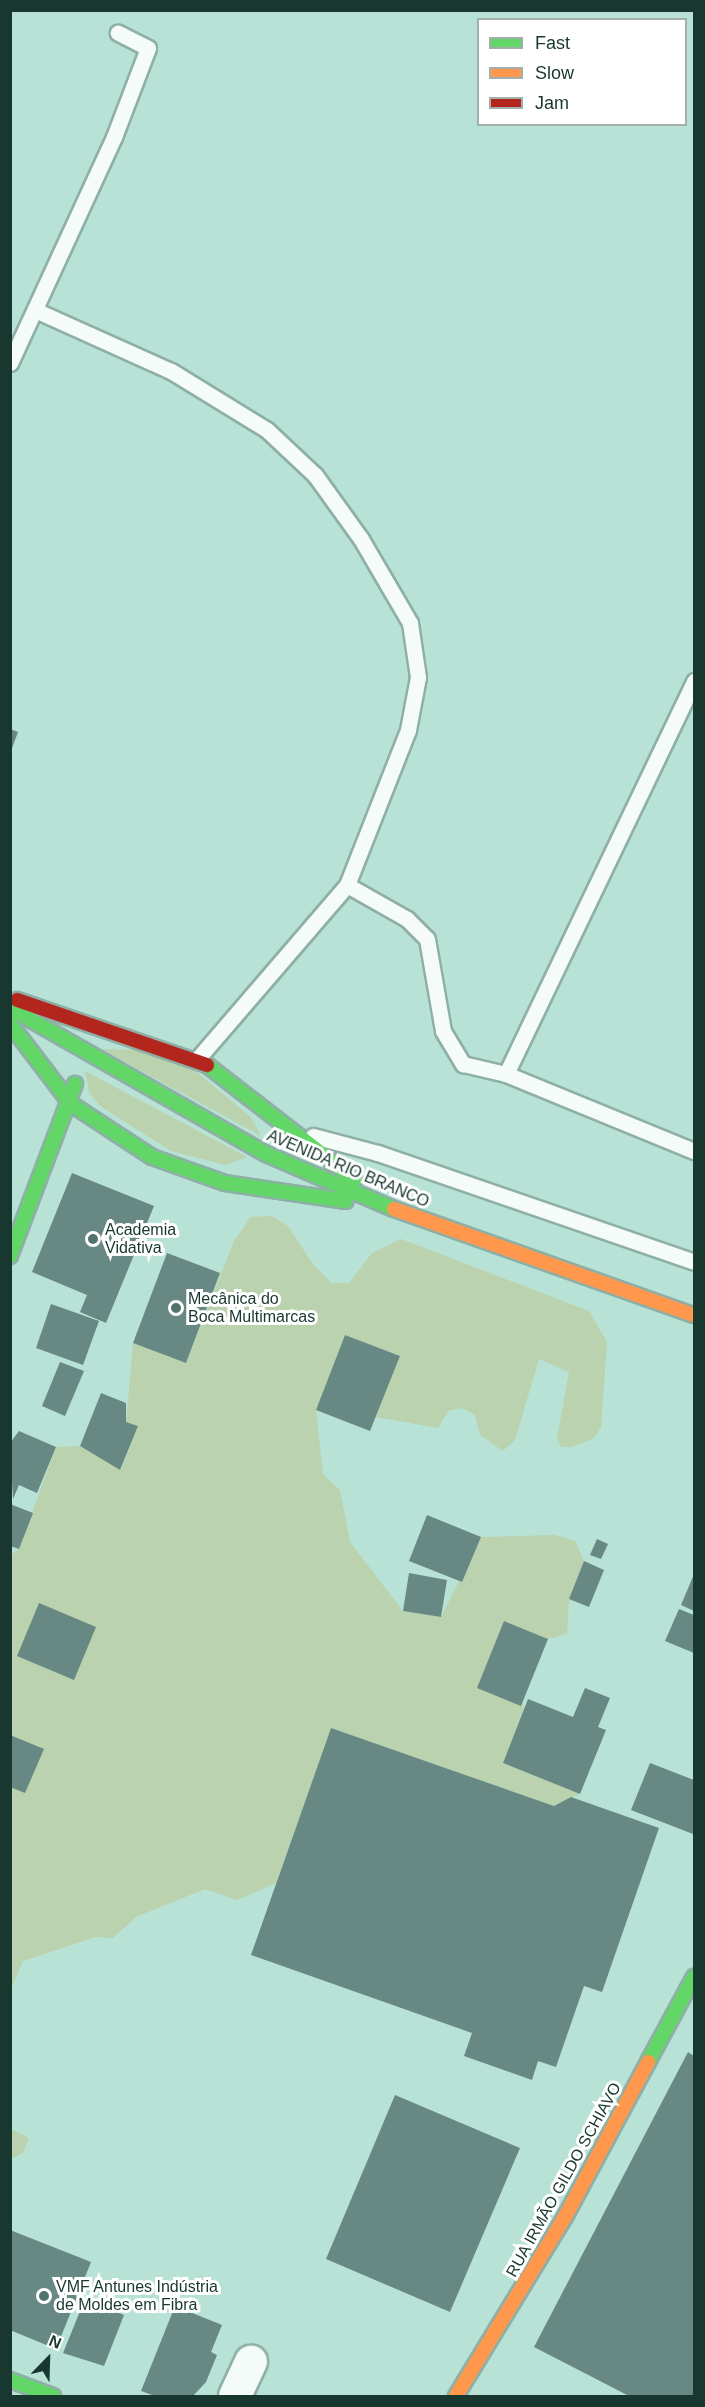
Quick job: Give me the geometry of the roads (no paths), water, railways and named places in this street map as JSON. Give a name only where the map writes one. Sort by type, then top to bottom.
[{"type":"main road","points":[[10,998],[139,1037],[198,1058],[390,1207]]},
{"type":"main road","name":"AVENIDA RIO BRANCO","points":[[10,1008],[86,1056],[266,1154],[390,1207],[694,1314]]},
{"type":"main road","points":[[10,1024],[70,1104],[152,1157],[225,1183],[390,1207]]},
{"type":"main road","points":[[10,1256],[70,1104],[86,1056],[104,1040],[139,1037]]},
{"type":"main road","points":[[225,1183],[255,1169],[266,1154],[261,1106]]},
{"type":"main road","name":"RUA IRMÃO GILDO SCHIAVO","points":[[456,2397],[565,2217],[694,1977]]},
{"type":"main road","points":[[10,2380],[53,2397]]},
{"type":"street","points":[[235,2397],[251,2362]]},
{"type":"lane","points":[[10,363],[114,137],[148,48],[118,33]]},
{"type":"lane","points":[[35,310],[171,371],[267,430],[315,475],[361,539],[410,623],[418,677],[408,730],[347,885],[198,1058]]},
{"type":"lane","points":[[506,1074],[694,681]]},
{"type":"lane","points":[[347,885],[406,920],[427,939],[450,1049],[478,1072],[506,1074],[694,1150]]},
{"type":"lane","points":[[294,1132],[378,1153],[694,1262]]},
{"type":"place","name":"Academia Vidativa","points":[[93,1239]]},
{"type":"place","name":"Mecânica do Boca Multimarcas","points":[[176,1308]]},
{"type":"place","name":"VMF Antunes Indústria de Moldes em Fibra","points":[[44,2296]]}]
